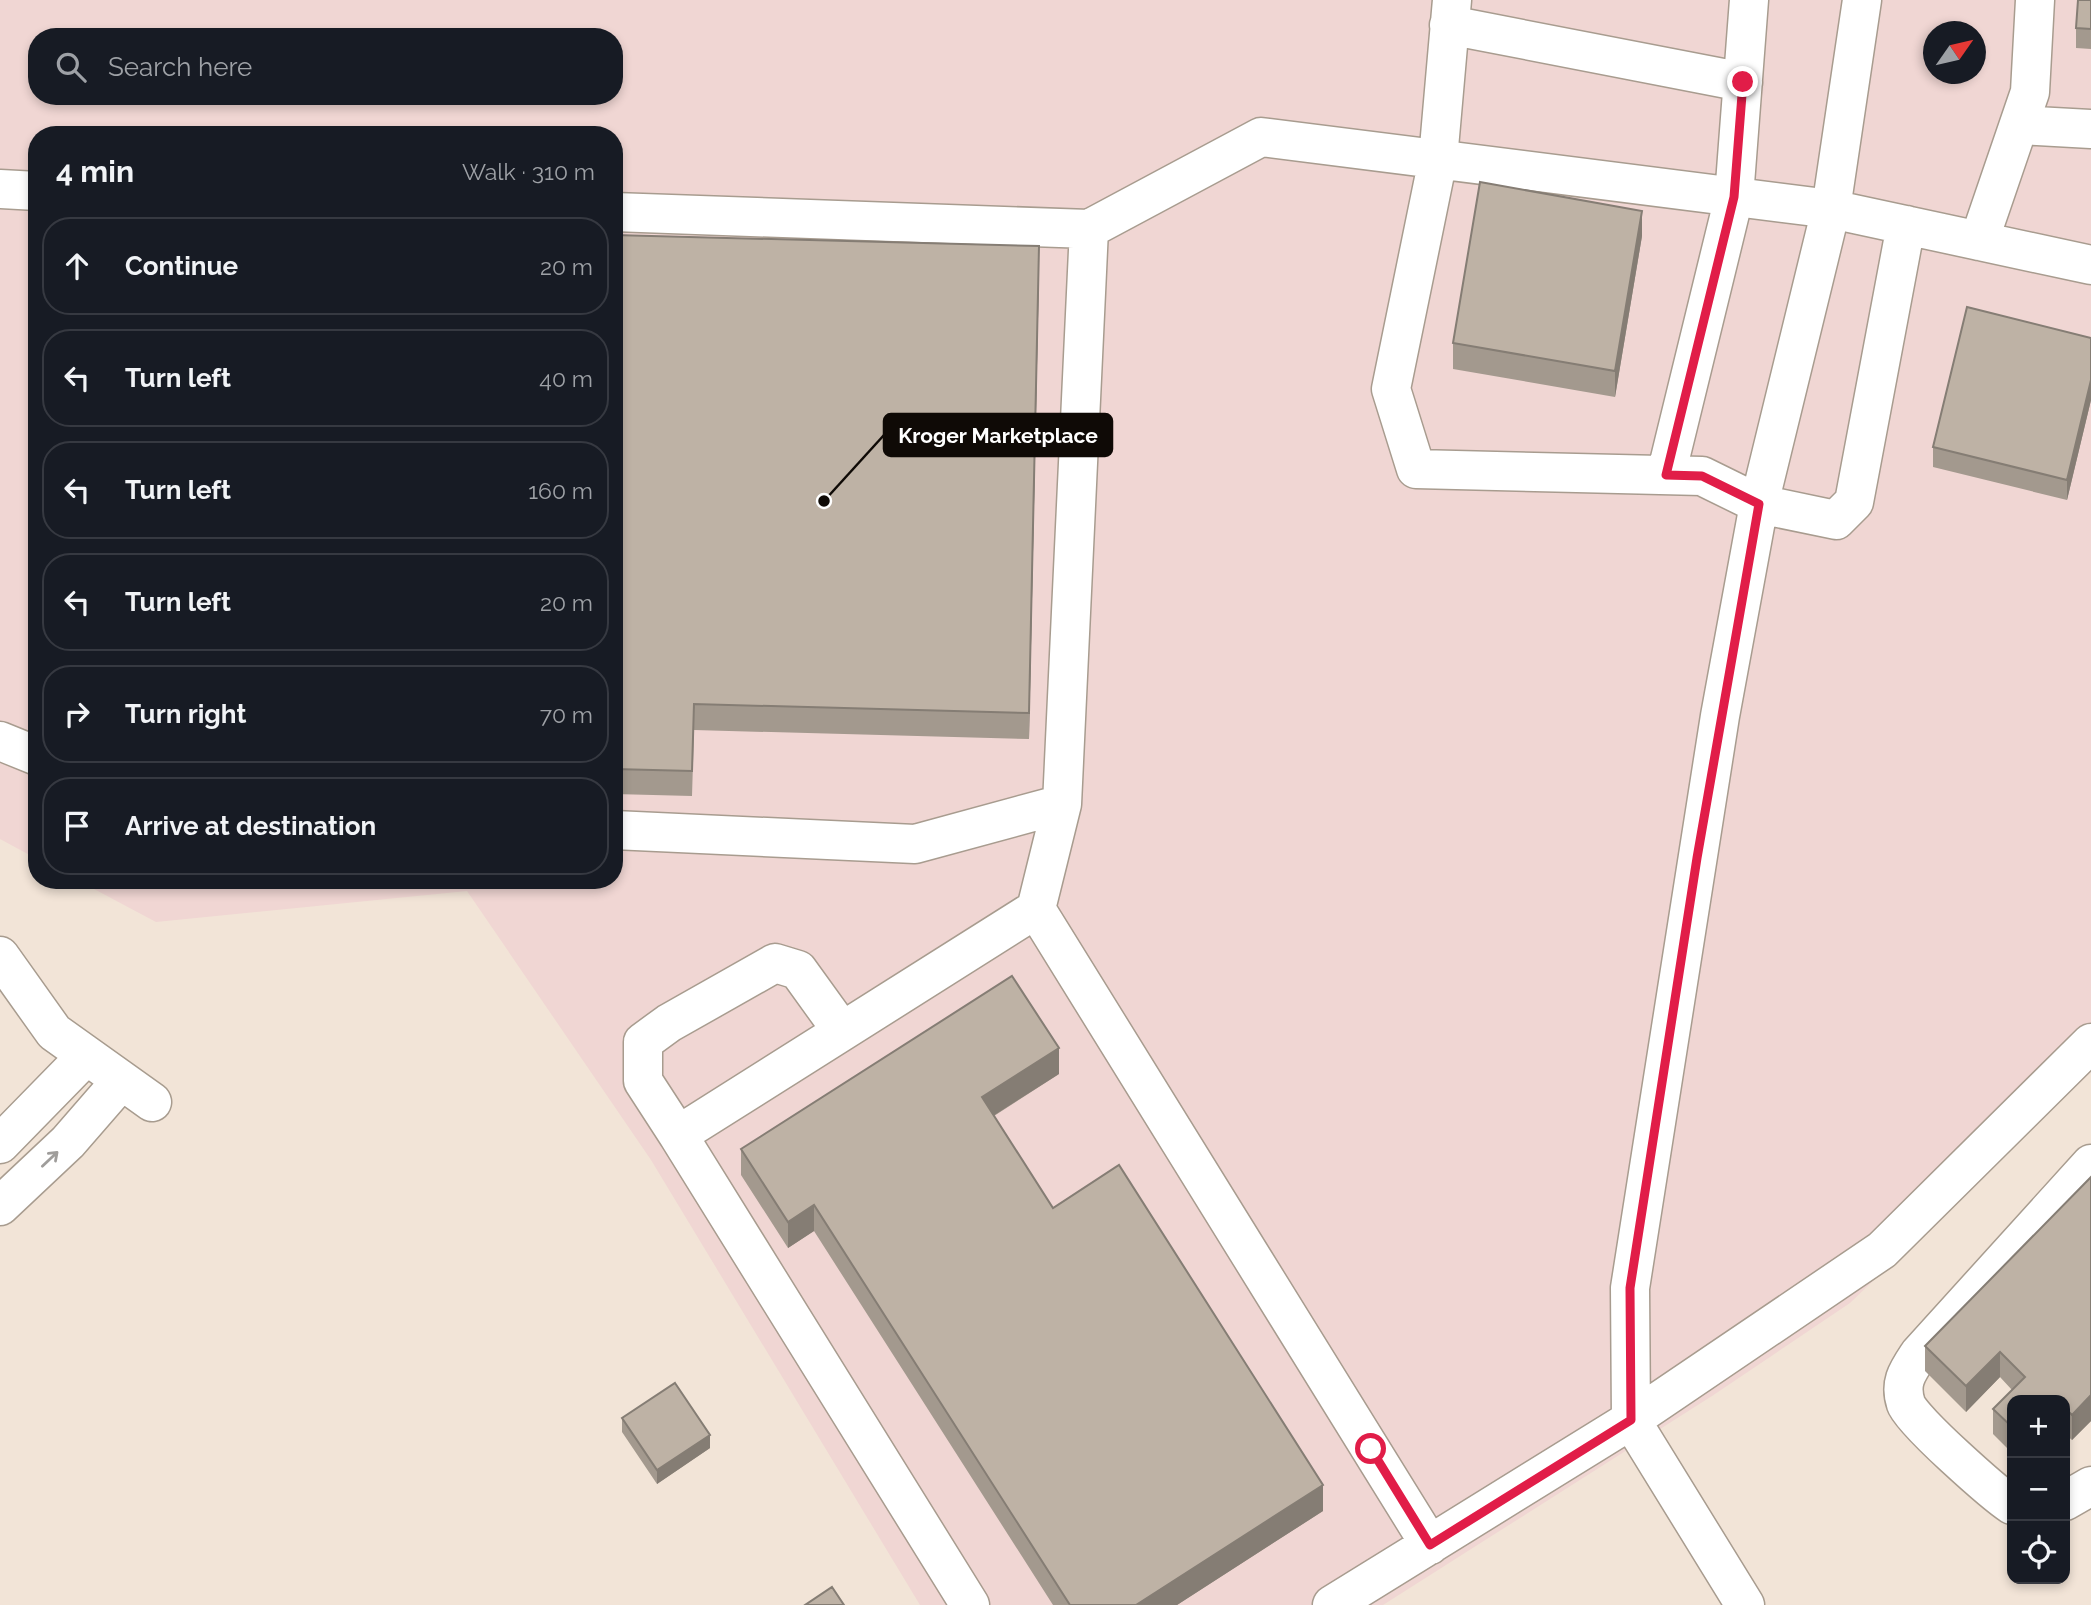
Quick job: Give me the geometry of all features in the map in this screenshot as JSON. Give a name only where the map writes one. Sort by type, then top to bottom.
[{"type":"street","points":[[1666,475],[1734,197],[1749,0]]},
{"type":"street","points":[[1745,1605],[1631,1420],[1630,1288],[1701,832],[1759,504],[1831,209],[1862,0]]},
{"type":"street","points":[[1979,241],[2030,92],[2035,0]]},
{"type":"street","points":[[1743,82],[1450,12],[1438,159],[1391,389],[1416,469],[1702,476],[1759,504],[1836,520],[1853,502],[1906,225]]},
{"type":"street","points":[[2020,125],[2091,129]]},
{"type":"street","points":[[623,212],[1089,229],[1261,137],[1831,209],[2091,265]]},
{"type":"street","points":[[0,189],[28,191]]},
{"type":"street","points":[[678,1135],[1037,909],[1062,804],[1089,229]]},
{"type":"street","points":[[0,741],[28,752]]},
{"type":"street","points":[[623,830],[915,844],[1062,804]]},
{"type":"street","points":[[1037,909],[1430,1545]]},
{"type":"street","points":[[0,956],[54,1032],[136,1092],[68,1142],[0,1206]]},
{"type":"street","points":[[842,1031],[798,970],[775,963],[669,1023],[643,1042],[643,1081],[970,1605]]},
{"type":"street","points":[[1332,1605],[1631,1420],[1882,1250],[2091,1042]]},
{"type":"street","points":[[0,1144],[86,1056]]},
{"type":"street","points":[[2007,1501],[1920,1424],[1906,1405],[1904,1377],[1919,1354],[2091,1164]]},
{"type":"street","points":[[2070,1498],[2091,1486]]},
{"type":"shaded area","points":[[0,0],[2091,0],[2091,1072],[1850,1303],[1712,1396],[1383,1605],[920,1605],[651,1160],[467,891],[156,922],[94,889],[623,889],[623,126],[28,126],[28,854],[0,839]]},
{"type":"building","points":[[2078,0],[2091,0],[2091,29],[2076,28]]},
{"type":"building","points":[[1480,182],[1642,211],[1615,371],[1453,343]]},
{"type":"building","points":[[623,235],[1039,246],[1029,713],[694,704],[692,771],[623,769]]},
{"type":"building","points":[[1967,307],[2091,338],[2091,380],[2067,480],[1933,447]]},
{"type":"building","points":[[1012,976],[1059,1048],[982,1097],[1053,1208],[1119,1165],[1323,1485],[1136,1605],[1070,1605],[814,1205],[788,1222],[741,1149]]},
{"type":"building","points":[[2091,1177],[2091,1395],[2072,1415],[2070,1395],[2007,1395],[2025,1377],[2000,1352],[1966,1386],[1925,1346]]},
{"type":"building","points":[[675,1383],[710,1435],[657,1470],[622,1418]]},
{"type":"building","points":[[2007,1395],[2007,1422],[1993,1409]]},
{"type":"building","points":[[832,1587],[844,1605],[805,1605]]},
{"type":"place","name":"Kroger Marketplace","points":[[824,501]]},
{"type":"route","points":[[1371,1449],[1430,1545],[1631,1420],[1630,1288],[1720,716],[1759,504],[1702,476],[1666,475],[1734,197],[1743,82]]}]
